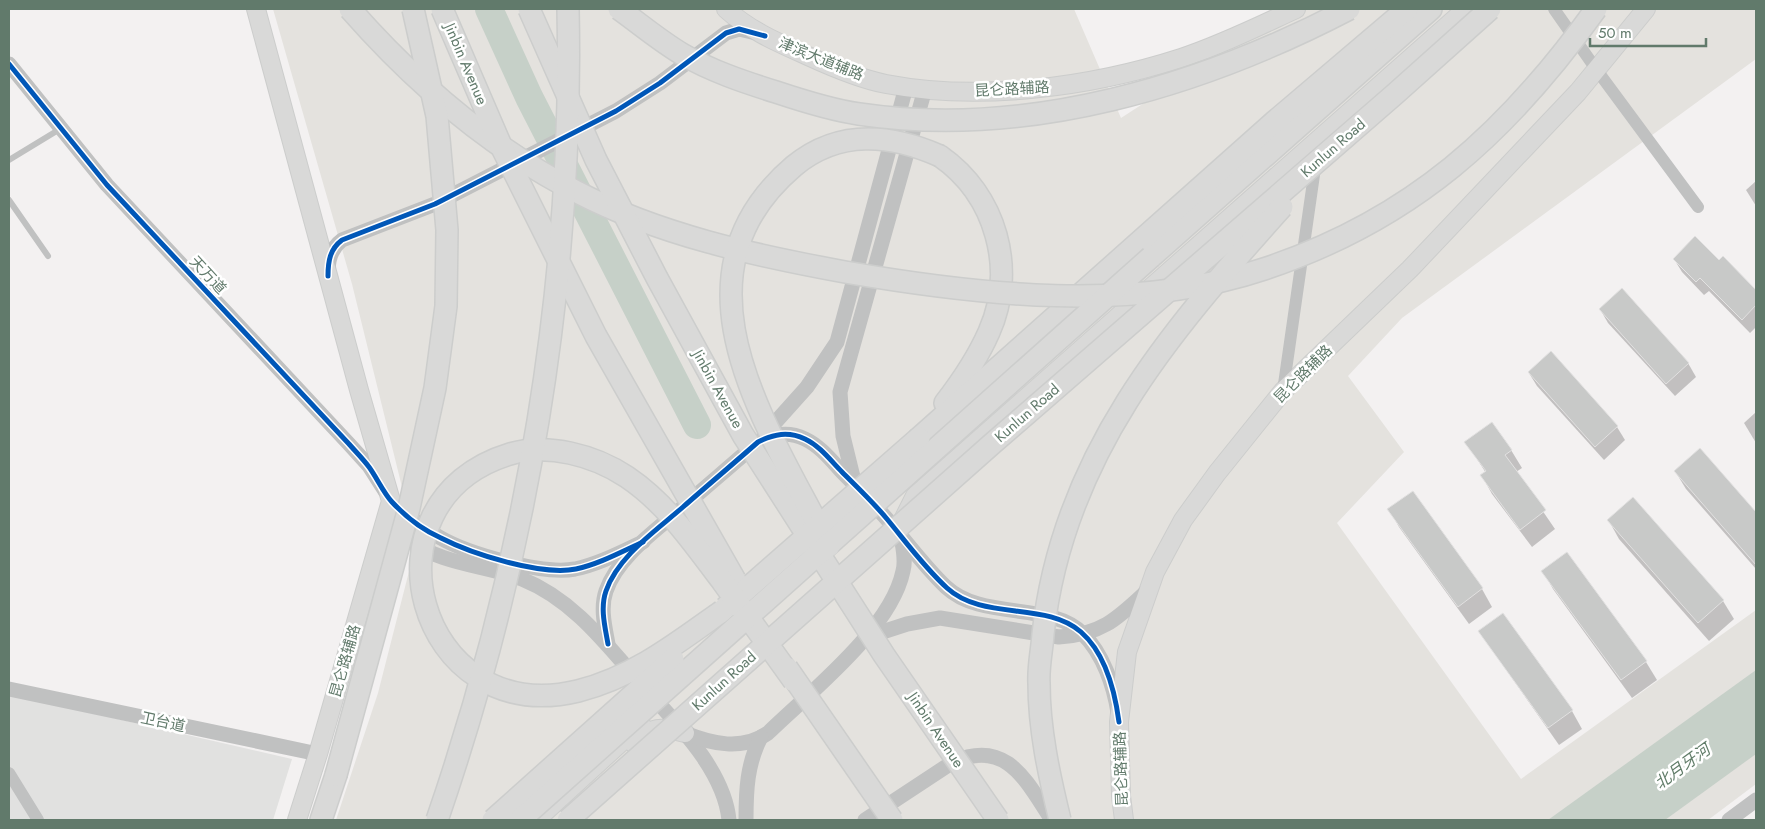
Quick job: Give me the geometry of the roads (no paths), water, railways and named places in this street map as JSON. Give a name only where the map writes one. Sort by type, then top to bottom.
[{"type":"highway","points":[[350,9],[423,86],[514,156],[579,193],[635,218],[691,238],[788,262],[940,287],[1059,295],[1148,292],[1230,278],[1262,270],[1295,258],[1380,218],[1444,174],[1505,121],[1540,82],[1596,9]]},
{"type":"highway","points":[[321,820],[336,775],[409,508],[435,388],[446,306],[447,230],[437,116],[413,9]]},
{"type":"highway","name":"Jinbin Avenue","points":[[442,9],[502,148],[596,336],[794,681],[892,820]]},
{"type":"highway","name":"Jinbin Avenue","points":[[529,9],[596,160],[743,435],[884,655],[998,820]]},
{"type":"highway","points":[[438,820],[460,755],[496,620],[524,493],[543,388],[555,290],[566,170],[569,72],[568,9]]},
{"type":"highway","points":[[619,9],[683,54],[752,85],[808,102],[859,114],[940,119],[998,117],[1052,111],[1147,91],[1202,73],[1295,37],[1349,9]]},
{"type":"highway","points":[[493,820],[670,661],[722,611],[1274,122],[1407,9]]},
{"type":"highway","points":[[520,820],[1431,9]]},
{"type":"highway","name":"Kunlun Road","points":[[568,820],[1001,436],[1395,94],[1490,9]]},
{"type":"highway","points":[[1060,820],[1046,755],[1038,681],[1047,601],[1054,568],[1063,534],[1082,485],[1110,431],[1148,367],[1189,313],[1303,184],[1395,94]]},
{"type":"highway","points":[[884,655],[762,416],[746,377],[734,337],[731,316],[734,266],[742,237],[759,204],[784,175],[801,160],[850,139],[871,138],[902,142],[940,156],[952,164],[964,175],[979,195],[992,220],[1000,251],[1002,276],[998,305],[989,332],[964,378],[918,438]]},
{"type":"highway","points":[[722,611],[662,654],[638,668],[598,685],[556,694],[524,693],[505,689],[472,673],[460,664],[438,637],[430,621],[420,586],[424,541],[438,506],[445,496],[460,480],[483,465],[500,457],[521,451],[547,450],[566,452],[609,466],[655,499],[680,524],[794,681]]},
{"type":"main road","points":[[256,9],[328,276],[392,501]]},
{"type":"main road","name":"津滨大道辅路","points":[[726,9],[752,29],[828,65],[884,84],[925,89]]},
{"type":"main road","name":"昆仑路辅路","points":[[925,89],[967,91],[1051,87],[1118,75],[1182,58],[1296,9]]},
{"type":"main road","points":[[855,485],[868,492],[886,497],[908,489],[1448,9]]},
{"type":"main road","points":[[901,538],[904,512],[915,496],[1466,9]]},
{"type":"main road","name":"昆仑路辅路","points":[[1124,820],[1121,796],[1119,722],[1128,652],[1148,590],[1183,520],[1223,465],[1283,391],[1410,269],[1578,92],[1646,9]]},
{"type":"main road","name":"昆仑路辅路","points":[[297,820],[392,501]]},
{"type":"main road","points":[[536,820],[641,725],[645,703],[640,682]]},
{"type":"main road","points":[[547,820],[645,732],[661,728],[685,733]]},
{"type":"street","points":[[722,9],[727,20],[726,33]]},
{"type":"street","points":[[1554,9],[1698,207]]},
{"type":"street","points":[[314,219],[323,236],[335,245],[350,243],[424,216],[576,136],[636,99],[726,33],[739,29],[765,36]]},
{"type":"street","name":"天万道","points":[[9,64],[107,185],[349,444],[368,466],[392,501]]},
{"type":"street","points":[[608,644],[603,608],[606,592],[613,576],[643,542],[758,442],[807,387],[838,342],[906,86]]},
{"type":"street","points":[[855,485],[845,450],[840,416],[840,392],[925,89]]},
{"type":"street","points":[[1283,391],[1310,216],[1319,139]]},
{"type":"street","points":[[328,276],[330,258],[335,245]]},
{"type":"street","points":[[758,442],[781,434],[805,439],[823,453],[855,485],[947,588],[964,600],[1063,620],[1083,634],[1102,662],[1116,699],[1119,722]]},
{"type":"street","points":[[392,501],[417,524],[440,538],[528,568],[552,571],[575,569],[599,562],[643,542]]},
{"type":"street","points":[[392,501],[399,526],[412,541],[437,554],[521,579],[545,592],[582,619],[608,644],[685,733],[720,786],[726,800],[729,820]]},
{"type":"street","points":[[746,820],[746,796],[751,756],[761,737],[867,638],[898,587],[904,570],[901,538]]},
{"type":"street","points":[[867,638],[907,624],[940,618],[1059,637],[1083,634],[1116,620],[1148,590]]},
{"type":"street","name":"卫台道","points":[[9,689],[318,754]]},
{"type":"street","points":[[685,733],[707,742],[723,745],[761,737]]},
{"type":"street","points":[[865,820],[953,762],[967,756],[982,754],[999,757],[1014,767],[1052,820]]},
{"type":"street","points":[[9,773],[38,820]]},
{"type":"street","points":[[1729,820],[1756,800]]},
{"type":"street","points":[[1745,820],[1756,812]]},
{"type":"lane","points":[[9,160],[60,129]]},
{"type":"lane","points":[[9,200],[48,256]]},
{"type":"water","name":"北月牙河","points":[[1756,670],[1756,754],[1665,820],[1548,820]]},
{"type":"waterway","points":[[489,9],[529,97],[697,425]]}]
